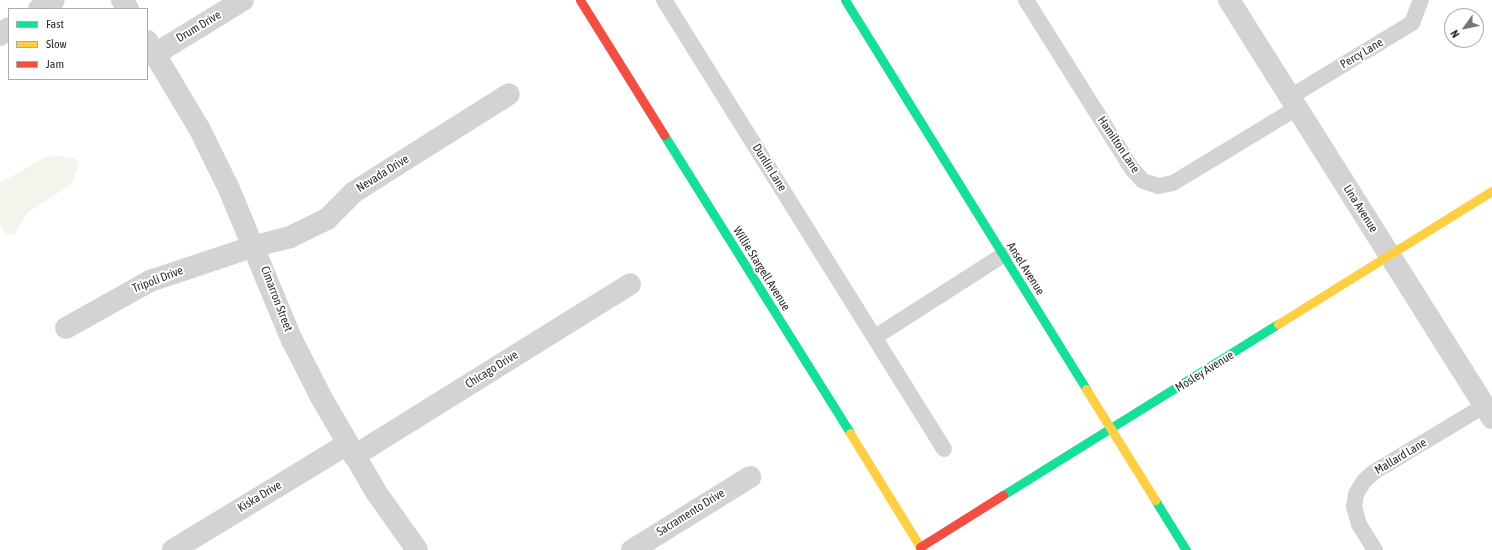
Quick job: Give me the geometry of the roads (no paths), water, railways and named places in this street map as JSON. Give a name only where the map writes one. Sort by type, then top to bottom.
[{"type":"street","points":[[41,8],[54,0]]},
{"type":"street","name":"Drum Drive","points":[[151,48],[243,0]]},
{"type":"street","name":"Willie Stargell Avenue","points":[[580,0],[919,549]]},
{"type":"street","name":"Ansel Avenue","points":[[845,0],[1186,550]]},
{"type":"street","name":"Lina Avenue","points":[[1229,0],[1489,412]]},
{"type":"street","points":[[0,35],[8,29]]},
{"type":"street","name":"Cimarron Street","points":[[151,48],[200,130],[255,246],[292,340],[351,450],[417,550]]},
{"type":"street","name":"Nevada Drive","points":[[255,246],[290,237],[327,219],[354,192],[510,94]]},
{"type":"street","name":"Mosley Avenue","points":[[919,549],[1112,430],[1389,254],[1492,191]]},
{"type":"street","name":"Tripoli Drive","points":[[66,328],[150,281],[255,246]]},
{"type":"street","name":"Chicago Drive","points":[[351,450],[630,284]]},
{"type":"street","name":"Kiska Drive","points":[[173,550],[351,450]]},
{"type":"street","name":"Sacramento Drive","points":[[632,550],[750,477]]},
{"type":"lane","name":"Dunlin Lane","points":[[664,0],[944,449]]},
{"type":"lane","name":"Hamilton Lane","points":[[1026,0],[1132,169],[1143,181],[1158,186],[1173,183],[1294,102]]},
{"type":"lane","name":"Percy Lane","points":[[1294,102],[1412,23],[1421,0]]},
{"type":"lane","points":[[874,337],[1003,255]]},
{"type":"lane","name":"Mallard Lane","points":[[1375,550],[1359,524],[1354,507],[1356,494],[1364,481],[1374,472],[1489,412]]}]
